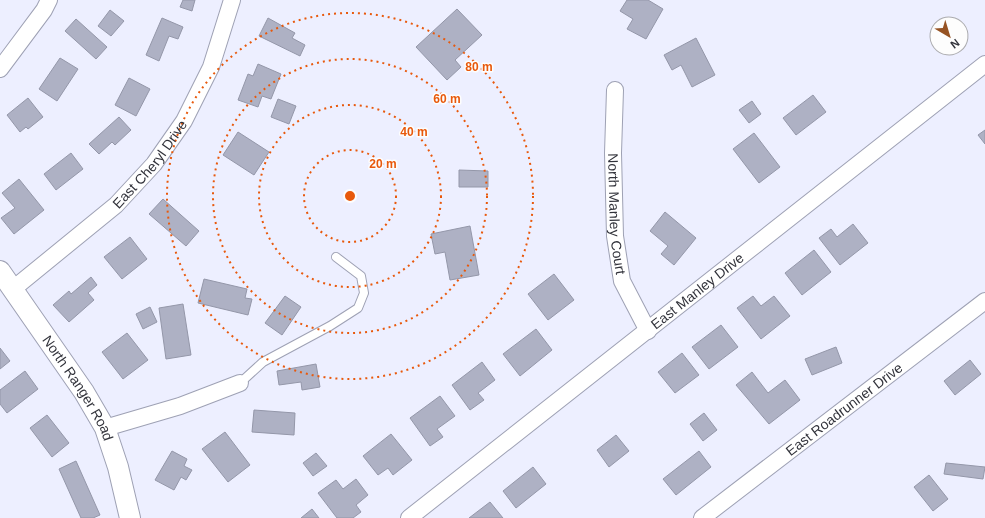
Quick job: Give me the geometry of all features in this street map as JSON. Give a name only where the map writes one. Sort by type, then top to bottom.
[{"type":"street","points":[[0,69],[44,10],[49,0]]},
{"type":"street","name":"East Cheryl Drive","points":[[13,289],[116,205],[154,164],[184,121],[211,66],[232,0]]},
{"type":"street","name":"East Manley Drive","points":[[409,518],[985,64]]},
{"type":"street","name":"North Manley Court","points":[[615,90],[613,154],[615,236],[622,281],[648,331]]},
{"type":"street","name":"North Ranger Road","points":[[0,271],[84,392],[105,428],[118,467],[130,518]]},
{"type":"street","name":"East Roadrunner Drive","points":[[702,518],[985,301]]},
{"type":"street","points":[[105,428],[180,406],[240,383]]},
{"type":"lane","points":[[240,383],[263,362],[330,326],[358,308],[364,293],[361,276],[336,257]]},
{"type":"building","points":[[183,0],[195,0],[192,11],[180,7]]},
{"type":"building","points":[[627,0],[648,0],[663,9],[646,39],[627,29],[633,19],[620,11]]},
{"type":"building","points":[[457,9],[482,35],[455,60],[461,67],[447,80],[416,47]]},
{"type":"building","points":[[110,10],[124,21],[111,36],[98,26]]},
{"type":"building","points":[[162,18],[183,27],[178,39],[169,36],[159,61],[146,55]]},
{"type":"building","points":[[268,18],[295,33],[292,38],[305,45],[300,56],[259,36]]},
{"type":"building","points":[[76,19],[107,47],[96,59],[65,31]]},
{"type":"building","points":[[696,38],[715,75],[692,87],[681,65],[672,70],[664,55]]},
{"type":"building","points":[[60,58],[78,69],[57,101],[39,89]]},
{"type":"building","points":[[258,64],[281,74],[271,99],[262,96],[258,107],[238,100],[248,74],[253,76]]},
{"type":"building","points":[[129,78],[150,89],[136,116],[115,105]]},
{"type":"building","points":[[813,95],[826,112],[796,135],[783,118]]},
{"type":"building","points":[[28,98],[43,117],[28,129],[26,127],[20,132],[7,115]]},
{"type":"building","points":[[278,99],[296,106],[289,124],[271,117]]},
{"type":"building","points":[[752,101],[761,114],[749,123],[739,110]]},
{"type":"building","points":[[119,117],[131,130],[115,145],[112,142],[99,154],[89,144]]},
{"type":"building","points":[[985,130],[985,144],[978,135]]},
{"type":"building","points":[[238,132],[269,152],[254,175],[223,155]]},
{"type":"building","points":[[754,133],[780,167],[759,183],[733,149]]},
{"type":"building","points":[[71,153],[83,169],[56,190],[44,174]]},
{"type":"building","points":[[459,170],[488,171],[488,187],[459,187]]},
{"type":"building","points":[[19,179],[44,210],[14,234],[1,218],[15,208],[2,193]]},
{"type":"building","points":[[163,199],[199,231],[186,246],[149,214]]},
{"type":"building","points":[[665,212],[696,238],[674,265],[661,254],[668,246],[650,231]]},
{"type":"building","points":[[853,224],[868,243],[840,265],[819,238],[831,229],[837,237]]},
{"type":"building","points":[[470,226],[479,275],[450,280],[445,252],[435,254],[431,234]]},
{"type":"building","points":[[130,237],[147,259],[122,279],[104,257]]},
{"type":"building","points":[[814,250],[831,272],[802,295],[785,273]]},
{"type":"building","points":[[554,274],[574,300],[548,320],[528,294]]},
{"type":"building","points":[[91,277],[97,285],[88,293],[94,300],[69,322],[53,305],[69,291],[71,294]]},
{"type":"building","points":[[204,279],[247,289],[245,298],[252,299],[248,315],[198,303]]},
{"type":"building","points":[[285,296],[301,307],[282,335],[265,323]]},
{"type":"building","points":[[753,296],[761,306],[774,296],[790,316],[761,339],[737,308]]},
{"type":"building","points":[[183,304],[191,355],[166,359],[159,308]]},
{"type":"building","points":[[150,307],[157,322],[143,329],[136,314]]},
{"type":"building","points":[[721,325],[738,347],[709,369],[692,347]]},
{"type":"building","points":[[536,329],[552,350],[520,376],[503,354]]},
{"type":"building","points":[[127,333],[148,360],[123,379],[102,352]]},
{"type":"building","points":[[836,347],[842,363],[812,375],[805,359]]},
{"type":"building","points":[[0,348],[10,361],[0,369]]},
{"type":"building","points":[[682,353],[699,375],[675,393],[658,372]]},
{"type":"building","points":[[970,360],[981,374],[955,395],[944,381]]},
{"type":"building","points":[[482,362],[495,380],[478,393],[484,400],[470,410],[452,385]]},
{"type":"building","points":[[316,364],[320,387],[302,390],[301,382],[279,385],[277,371]]},
{"type":"building","points":[[25,371],[38,389],[7,413],[0,404],[0,390]]},
{"type":"building","points":[[752,372],[768,393],[785,380],[800,400],[769,424],[736,385]]},
{"type":"building","points":[[440,396],[455,416],[437,429],[443,437],[430,446],[410,418]]},
{"type":"building","points":[[254,410],[295,413],[294,435],[252,432]]},
{"type":"building","points":[[704,413],[717,430],[703,441],[690,424]]},
{"type":"building","points":[[47,415],[69,443],[52,457],[30,428]]},
{"type":"building","points":[[225,432],[250,465],[228,482],[202,449]]},
{"type":"building","points":[[391,434],[412,460],[393,475],[388,468],[378,475],[363,456]]},
{"type":"building","points":[[616,435],[629,451],[609,467],[597,450]]},
{"type":"building","points":[[172,451],[187,459],[184,466],[192,470],[186,480],[181,477],[174,490],[155,480]]},
{"type":"building","points":[[699,451],[711,467],[676,495],[663,479]]},
{"type":"building","points":[[316,453],[327,466],[313,476],[303,463]]},
{"type":"building","points":[[76,461],[100,515],[93,518],[81,518],[59,469]]},
{"type":"building","points":[[946,463],[985,467],[983,479],[944,474]]},
{"type":"building","points":[[533,467],[546,484],[516,508],[503,491]]},
{"type":"building","points":[[929,475],[948,499],[933,511],[914,487]]},
{"type":"building","points":[[356,479],[368,495],[356,505],[361,512],[353,518],[337,518],[318,493],[336,480],[343,489]]},
{"type":"building","points":[[490,502],[503,518],[469,518]]},
{"type":"building","points":[[312,509],[319,518],[301,518]]}]
